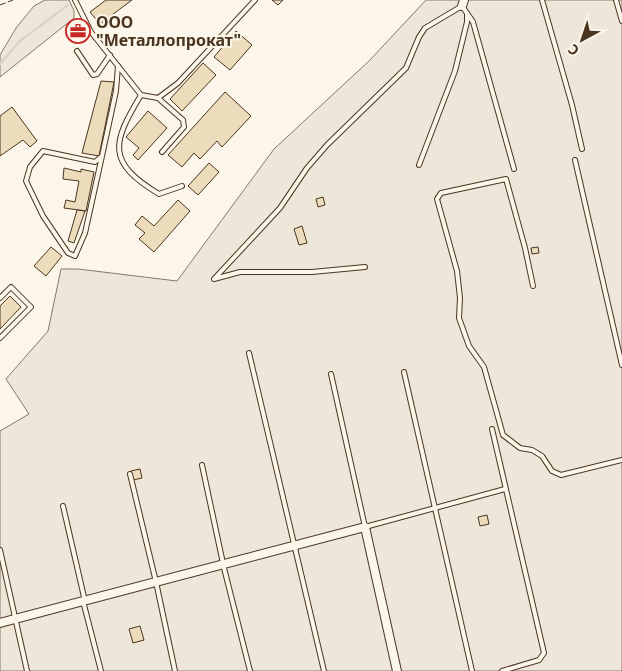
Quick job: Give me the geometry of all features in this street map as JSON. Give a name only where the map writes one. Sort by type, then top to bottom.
[{"type":"street","points":[[0,623],[365,527],[397,671]]},
{"type":"lane","points":[[75,0],[91,32],[141,95],[158,98],[183,120],[184,127],[162,152]]},
{"type":"lane","points":[[158,98],[178,83],[255,0]]},
{"type":"lane","points":[[542,0],[582,149]]},
{"type":"lane","points":[[616,0],[622,21]]},
{"type":"lane","points":[[365,267],[312,272],[240,272],[214,279],[280,208],[307,168],[327,145],[406,68],[419,37],[426,28],[463,3],[467,14],[473,22],[514,169]]},
{"type":"lane","points":[[419,165],[455,71],[467,22],[467,14]]},
{"type":"lane","points":[[76,51],[93,75],[97,74],[110,55]]},
{"type":"lane","points":[[102,156],[95,162],[43,151],[30,167],[26,181],[43,216],[68,253],[76,256],[86,233],[116,91],[118,66]]},
{"type":"lane","points":[[141,95],[126,120],[119,141],[120,159],[129,173],[158,194],[182,186]]},
{"type":"lane","points":[[575,160],[622,364]]},
{"type":"lane","points":[[533,286],[525,248],[506,179],[441,193],[437,199],[457,271],[460,298],[459,318],[470,346],[484,367],[503,434],[520,448],[532,450],[542,456],[552,471],[561,475],[622,460]]},
{"type":"lane","points":[[0,298],[11,287],[30,307],[0,338]]},
{"type":"lane","points":[[249,353],[324,671]]},
{"type":"lane","points":[[404,372],[472,671]]},
{"type":"lane","points":[[331,374],[365,527],[505,489]]},
{"type":"lane","points":[[492,429],[544,652],[539,660],[502,671]]},
{"type":"lane","points":[[202,465],[250,671]]},
{"type":"lane","points":[[130,474],[175,671]]},
{"type":"lane","points":[[63,506],[100,671]]},
{"type":"lane","points":[[0,550],[27,671]]},
{"type":"shaded area","points":[[45,0],[69,0],[74,11],[74,18],[0,77],[0,55],[16,28],[34,6]]},
{"type":"shaded area","points":[[426,0],[622,0],[622,671],[0,671],[0,431],[29,414],[6,379],[48,331],[61,269],[78,269],[177,281],[274,149],[369,61]]},
{"type":"building","points":[[106,0],[132,0],[100,24],[90,12]]},
{"type":"building","points":[[272,0],[283,0],[278,5]]},
{"type":"building","points":[[77,22],[85,34],[77,39],[69,28]]},
{"type":"building","points":[[236,31],[252,45],[230,70],[214,57]]},
{"type":"building","points":[[203,63],[216,75],[182,111],[170,99]]},
{"type":"building","points":[[101,81],[114,82],[99,156],[82,153]]},
{"type":"building","points":[[225,92],[251,116],[222,147],[217,141],[200,159],[194,153],[182,167],[168,155]]},
{"type":"building","points":[[12,107],[37,141],[30,147],[23,140],[0,156],[0,116]]},
{"type":"building","points":[[148,111],[167,128],[138,160],[133,155],[139,148],[126,137]]},
{"type":"building","points":[[209,163],[219,172],[198,195],[188,186]]},
{"type":"building","points":[[64,168],[81,172],[81,169],[94,172],[86,211],[64,208],[66,200],[75,202],[79,181],[63,179]]},
{"type":"building","points":[[323,197],[325,205],[318,207],[316,199]]},
{"type":"building","points":[[178,200],[190,211],[154,252],[139,239],[145,233],[135,225],[142,216],[154,226]]},
{"type":"building","points":[[77,210],[85,211],[74,243],[68,241]]},
{"type":"building","points":[[302,226],[307,243],[299,245],[294,229]]},
{"type":"building","points":[[51,247],[62,256],[46,276],[34,266]]},
{"type":"building","points":[[538,247],[539,253],[532,254],[531,248]]},
{"type":"building","points":[[10,296],[21,307],[0,329],[0,306]]},
{"type":"building","points":[[140,469],[142,478],[133,480],[131,471]]},
{"type":"building","points":[[487,515],[489,524],[480,526],[478,517]]},
{"type":"building","points":[[140,626],[144,640],[133,643],[129,629]]},
{"type":"waterway","points":[[0,64],[20,41],[68,5]]},
{"type":"fence","points":[[0,5],[13,0]]},
{"type":"place","name":"ООО \"Металлопрокат\"","points":[[78,31]]}]
